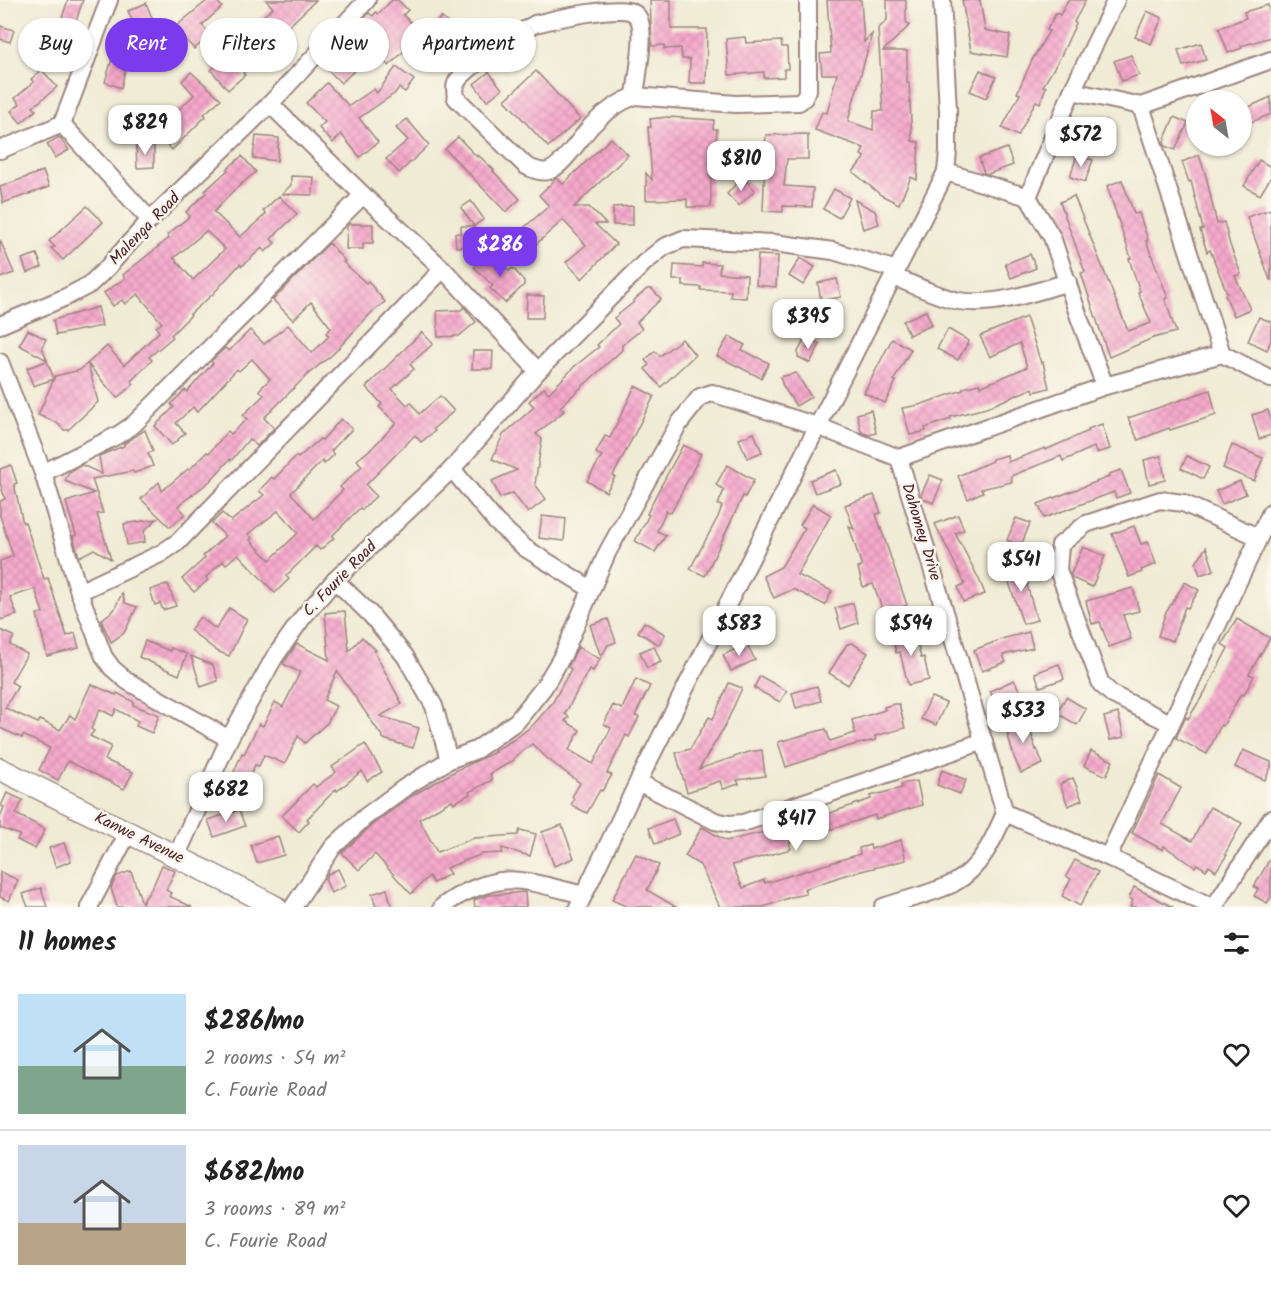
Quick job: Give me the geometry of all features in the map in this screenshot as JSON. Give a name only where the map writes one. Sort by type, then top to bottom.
[{"type":"main road","name":"Kanwe Avenue","points":[[0,770],[177,855],[276,907]]},
{"type":"street","points":[[0,150],[62,124],[109,0]]},
{"type":"street","name":"Malenga Road","points":[[0,325],[89,285],[150,220],[270,104],[367,0]]},
{"type":"street","points":[[635,96],[642,35],[640,22],[638,16],[630,11],[616,9],[535,24],[523,30],[468,71],[457,81],[454,90],[456,98],[526,166],[548,171],[554,168],[593,124],[616,105],[635,96],[736,104],[799,102],[808,90],[808,0]]},
{"type":"street","points":[[442,907],[450,900],[472,889],[502,880],[527,882],[580,901],[946,172],[948,110],[942,0]]},
{"type":"street","points":[[1028,197],[1072,91],[1116,0]]},
{"type":"street","points":[[1072,91],[1141,106],[1271,60]]},
{"type":"street","points":[[270,104],[443,269],[538,371]]},
{"type":"street","points":[[1141,106],[1222,354]]},
{"type":"street","points":[[62,124],[150,220]]},
{"type":"street","points":[[946,172],[1028,197],[1052,237],[1106,386]]},
{"type":"street","points":[[43,473],[118,435],[134,424],[363,195]]},
{"type":"street","name":"C. Fourie Road","points":[[177,855],[229,739],[274,658],[303,617],[335,580],[452,469],[538,371],[644,263],[664,247],[683,239],[774,243],[833,251],[896,274],[959,301],[993,301],[1034,293],[1068,282]]},
{"type":"street","points":[[79,592],[160,554],[178,542],[443,269]]},
{"type":"street","points":[[292,907],[333,847],[365,817],[404,788],[449,760],[476,750],[518,722],[544,687],[563,655],[608,551],[678,426],[700,397],[712,393],[817,426],[899,458],[1106,386],[1222,354],[1271,379]]},
{"type":"street","points":[[0,362],[43,473],[79,592],[104,657],[112,668],[127,681],[229,739]]},
{"type":"street","name":"Dahomey Drive","points":[[899,458],[1005,813]]},
{"type":"street","points":[[452,469],[496,522],[525,548],[591,589]]},
{"type":"street","points":[[1170,723],[1113,695],[1101,684],[1058,570],[1060,545],[1086,524],[1160,500],[1183,503],[1258,537]]},
{"type":"street","points":[[1108,857],[1271,512]]},
{"type":"street","points":[[335,580],[371,615],[405,656],[434,706],[449,760]]},
{"type":"street","points":[[638,782],[715,821],[729,824],[743,823],[984,741]]},
{"type":"street","points":[[883,907],[954,883],[969,872],[992,843],[1005,813],[1108,857],[1214,907],[1271,819]]},
{"type":"street","points":[[89,907],[128,833]]},
{"type":"building","points":[[68,0],[83,0],[77,18],[62,18]]},
{"type":"building","points":[[208,0],[216,0],[222,7],[210,18],[200,18],[200,44],[194,49],[188,42],[188,18],[186,18]]},
{"type":"building","points":[[266,0],[316,0],[297,18],[260,18],[273,8]]},
{"type":"building","points":[[392,0],[398,0],[408,10],[403,15],[406,18],[401,18],[401,54],[389,66],[389,18],[365,18],[369,13],[373,16],[376,12],[378,14]]},
{"type":"building","points":[[650,0],[671,0],[671,29],[707,29],[706,83],[689,83],[690,59],[682,59],[681,48],[664,49],[664,45],[652,46]]},
{"type":"building","points":[[827,0],[861,0],[864,42],[872,34],[848,121],[873,130],[874,111],[883,111],[878,29],[887,20],[887,0],[906,0],[906,22],[910,25],[883,51],[907,51],[912,141],[919,142],[917,180],[911,177],[899,204],[881,195],[853,172],[865,157],[861,155],[864,148],[815,130],[822,112],[827,113],[837,74],[822,74],[820,54],[831,53]]},
{"type":"building","points":[[962,0],[980,0],[985,30],[1010,35],[1007,57],[971,51]]},
{"type":"building","points":[[1068,0],[1086,0],[1074,22],[1076,23],[1060,58],[1043,86],[1046,87],[1040,103],[1036,101],[1018,136],[1002,128],[1020,94],[1017,93],[1032,60],[1049,31],[1047,30],[1056,13],[1060,15]]},
{"type":"building","points":[[146,3],[152,18],[131,18],[128,11]]},
{"type":"building","points":[[1268,5],[1271,17],[1271,37],[1241,46],[1242,48],[1228,53],[1219,28],[1246,18],[1244,12]]},
{"type":"building","points":[[1147,11],[1162,18],[1151,44],[1135,37]]},
{"type":"building","points":[[0,26],[14,30],[10,42],[0,39]]},
{"type":"building","points":[[745,37],[746,43],[781,41],[782,47],[787,47],[788,69],[784,69],[784,77],[764,78],[764,72],[729,75],[726,39]]},
{"type":"building","points":[[1201,43],[1206,60],[1183,66],[1178,50]]},
{"type":"building","points":[[1131,55],[1139,75],[1122,81],[1114,61]]},
{"type":"building","points":[[396,67],[414,80],[405,92],[399,88],[359,118],[378,142],[360,157],[341,134],[333,143],[319,128],[325,122],[306,103],[327,83],[349,106],[374,89],[377,93]]},
{"type":"building","points":[[980,70],[996,77],[986,98],[970,91]]},
{"type":"building","points":[[536,71],[580,119],[548,147],[505,100]]},
{"type":"building","points":[[40,72],[44,72],[57,87],[33,107],[36,110],[21,123],[11,111],[20,104],[15,98],[34,82],[31,79]]},
{"type":"building","points":[[108,72],[125,72],[121,88],[105,82]]},
{"type":"building","points":[[191,72],[221,99],[204,114],[206,116],[172,150],[146,122],[160,108],[170,118],[194,95],[182,81]]},
{"type":"building","points":[[213,72],[244,72],[245,75],[228,90]]},
{"type":"building","points":[[330,72],[353,72],[341,83]]},
{"type":"building","points":[[489,72],[502,89],[487,101],[474,84]]},
{"type":"building","points":[[1271,97],[1271,114],[1252,122],[1252,106]]},
{"type":"building","points":[[668,117],[714,120],[713,129],[717,129],[715,159],[711,159],[711,207],[687,207],[687,199],[646,200],[646,173],[652,180],[648,127],[651,127],[650,119]]},
{"type":"building","points":[[1174,117],[1186,122],[1186,127],[1175,150],[1165,146],[1164,141]]},
{"type":"building","points":[[407,119],[429,145],[399,173],[386,159],[408,140],[396,128]]},
{"type":"building","points":[[1106,120],[1112,132],[1090,144],[1084,132]]},
{"type":"building","points":[[808,134],[808,159],[787,159],[784,186],[813,188],[812,207],[783,206],[783,212],[763,211],[766,135]]},
{"type":"building","points":[[256,136],[279,138],[277,161],[253,158]]},
{"type":"building","points":[[59,137],[69,150],[55,158],[47,144]]},
{"type":"building","points":[[458,137],[477,157],[478,155],[494,170],[520,199],[506,212],[445,149]]},
{"type":"building","points":[[611,138],[628,155],[574,207],[589,207],[606,224],[595,224],[616,244],[582,279],[566,262],[586,245],[563,220],[533,247],[520,231],[549,206],[539,195],[557,178],[563,184]]},
{"type":"building","points":[[154,144],[154,167],[137,168],[136,145]]},
{"type":"building","points":[[1007,148],[1013,165],[988,174],[984,173],[979,158]]},
{"type":"building","points":[[1077,155],[1093,160],[1085,182],[1070,177]]},
{"type":"building","points":[[242,156],[256,172],[232,192],[214,212],[240,237],[266,214],[263,211],[279,196],[297,214],[271,239],[275,243],[265,252],[262,248],[242,266],[240,264],[213,294],[190,314],[171,335],[173,337],[149,357],[152,360],[131,381],[134,384],[117,398],[88,364],[98,402],[68,430],[38,415],[55,376],[80,370],[107,346],[124,365],[159,332],[156,327],[162,323],[138,294],[125,304],[122,300],[113,306],[104,293],[125,278],[123,275],[169,238],[167,235],[190,216],[186,212]],"holes":[[[206,231],[225,249],[193,280],[174,258]]]},
{"type":"building","points":[[1199,156],[1217,224],[1224,222],[1241,274],[1235,276],[1250,309],[1234,316],[1210,250],[1207,252],[1200,230],[1203,229],[1191,181],[1189,182],[1182,162]]},
{"type":"building","points":[[1259,160],[1271,167],[1271,177],[1260,195],[1244,186]]},
{"type":"building","points":[[43,171],[49,187],[3,203],[0,187]]},
{"type":"building","points":[[291,176],[314,177],[313,195],[282,194],[291,185]]},
{"type":"building","points":[[742,177],[755,190],[739,206],[727,194]]},
{"type":"building","points":[[1122,180],[1134,214],[1139,213],[1148,240],[1146,241],[1168,298],[1165,299],[1176,332],[1153,338],[1109,357],[1081,273],[1085,272],[1060,202],[1074,196],[1128,331],[1151,323],[1138,292],[1140,291],[1129,259],[1131,258],[1107,186]]},
{"type":"building","points":[[834,189],[850,198],[839,218],[823,209]]},
{"type":"building","points":[[855,200],[875,211],[879,224],[863,229]]},
{"type":"building","points":[[471,201],[484,219],[474,226],[461,208]]},
{"type":"building","points":[[87,206],[103,222],[63,260],[51,248],[55,247],[49,241]]},
{"type":"building","points":[[633,206],[633,225],[613,225],[613,207]]},
{"type":"building","points":[[1271,209],[1271,280],[1270,280],[1247,217]]},
{"type":"building","points":[[349,224],[373,224],[373,243],[363,243],[363,249],[346,249]]},
{"type":"building","points":[[461,226],[474,226],[475,246],[456,247],[455,233],[461,233]]},
{"type":"building","points":[[0,240],[14,273],[0,278]]},
{"type":"building","points":[[329,243],[345,261],[343,262],[366,283],[368,281],[385,302],[264,418],[274,428],[257,446],[249,439],[210,481],[178,506],[185,514],[170,527],[141,499],[159,482],[162,491],[189,470],[207,452],[209,453],[228,431],[231,434],[247,419],[243,415],[264,395],[259,390],[270,379],[252,359],[239,371],[237,369],[197,412],[193,407],[176,423],[185,433],[172,445],[155,426],[174,407],[171,404],[185,390],[187,392],[213,363],[211,361],[225,348],[229,351],[250,330],[264,344],[288,325],[312,353],[329,336],[326,333],[331,328],[311,302],[293,320],[273,300]]},
{"type":"building","points":[[37,254],[42,267],[27,273],[22,259]]},
{"type":"building","points":[[1030,254],[1036,268],[1011,278],[1005,264]]},
{"type":"building","points":[[486,255],[491,260],[494,256],[509,271],[513,268],[524,281],[524,285],[505,303],[490,288],[493,286],[474,267]]},
{"type":"building","points":[[758,255],[778,256],[776,287],[756,285]]},
{"type":"building","points":[[800,258],[815,267],[803,285],[789,276]]},
{"type":"building","points":[[702,263],[720,264],[719,273],[747,275],[746,298],[730,297],[731,291],[701,290],[701,287],[683,286],[683,280],[673,280],[674,265],[702,267]]},
{"type":"building","points":[[837,279],[841,297],[821,301],[818,283]]},
{"type":"building","points":[[647,289],[652,289],[661,299],[637,322],[642,329],[622,345],[622,350],[560,407],[564,411],[536,434],[542,439],[535,484],[546,499],[528,513],[513,493],[500,498],[492,481],[517,470],[492,459],[503,435],[534,407],[529,401],[544,388],[549,393],[575,366],[599,347],[597,345],[619,324],[614,318]]},
{"type":"building","points":[[527,295],[544,296],[543,318],[526,318]]},
{"type":"building","points":[[98,307],[102,326],[56,335],[53,320]]},
{"type":"building","points":[[464,307],[476,322],[459,336],[438,337],[437,311],[461,310]]},
{"type":"building","points":[[926,311],[932,325],[909,335],[903,321]]},
{"type":"building","points":[[1026,317],[1041,363],[1043,362],[1049,388],[1034,392],[1033,388],[986,408],[950,417],[951,419],[925,428],[926,431],[910,435],[902,408],[919,405],[963,390],[963,388],[979,384],[980,387],[1027,367],[1020,343],[990,357],[980,336]]},
{"type":"building","points":[[1259,317],[1271,322],[1271,340],[1267,350],[1248,341]]},
{"type":"building","points":[[948,329],[969,341],[958,360],[937,349]]},
{"type":"building","points":[[28,330],[46,339],[42,347],[47,360],[19,345]]},
{"type":"building","points":[[422,332],[433,344],[410,364],[414,369],[392,389],[407,405],[411,402],[419,414],[440,396],[454,411],[421,442],[415,435],[366,485],[376,496],[362,510],[360,508],[332,536],[334,538],[320,550],[316,546],[286,576],[289,579],[275,593],[238,554],[226,564],[223,561],[206,577],[208,580],[194,592],[182,579],[225,536],[212,523],[222,513],[231,521],[264,495],[259,491],[272,477],[274,479],[296,456],[298,458],[320,439],[322,440],[341,419],[352,429],[331,451],[334,455],[324,464],[322,461],[291,493],[314,519],[343,490],[340,487],[362,466],[357,460],[396,423],[379,407],[382,404],[366,387]],"holes":[[[278,511],[298,533],[270,560],[250,540],[252,538],[248,534]]]},
{"type":"building","points":[[729,336],[745,345],[742,350],[769,363],[761,378],[717,356]]},
{"type":"building","points":[[806,337],[820,344],[810,363],[798,357],[798,352]]},
{"type":"building","points":[[682,339],[695,355],[661,387],[645,369],[649,365],[645,360],[655,351],[660,356]]},
{"type":"building","points":[[892,339],[911,349],[894,380],[896,381],[885,403],[864,393]]},
{"type":"building","points":[[473,351],[493,351],[492,369],[472,369]]},
{"type":"building","points":[[47,361],[54,379],[33,386],[27,368]]},
{"type":"building","points":[[796,373],[811,397],[796,406],[780,377]]},
{"type":"building","points":[[635,386],[654,396],[606,492],[587,481],[602,456],[596,453],[605,436],[610,438]]},
{"type":"building","points":[[1210,390],[1216,415],[1170,430],[1169,428],[1138,440],[1128,418]]},
{"type":"building","points":[[871,410],[876,433],[869,435],[861,432],[857,414]]},
{"type":"building","points":[[1268,410],[1271,435],[1259,439],[1252,415]]},
{"type":"building","points":[[1102,424],[1110,449],[1096,453],[1094,447],[1063,461],[1061,456],[1011,476],[1012,482],[981,489],[983,492],[968,499],[958,476],[992,459],[1007,455],[1008,462],[1045,448],[1045,450]]},
{"type":"building","points":[[145,430],[153,451],[148,453],[153,466],[134,473],[133,471],[92,479],[103,513],[97,514],[111,559],[94,549],[79,557],[73,536],[76,535],[66,502],[94,493],[65,481],[69,472],[82,465],[102,474],[99,456],[124,446]]},
{"type":"building","points":[[754,433],[762,452],[747,458],[739,439]]},
{"type":"building","points":[[683,445],[701,454],[671,513],[666,511],[657,531],[666,535],[655,552],[635,541]]},
{"type":"building","points":[[1232,445],[1263,458],[1254,481],[1223,468]]},
{"type":"building","points":[[1161,456],[1165,480],[1149,484],[1144,460]]},
{"type":"building","points":[[1187,456],[1209,467],[1203,479],[1181,468]]},
{"type":"building","points":[[11,465],[17,483],[14,484],[23,523],[25,522],[44,579],[48,578],[67,636],[75,633],[79,648],[47,656],[37,614],[43,613],[35,589],[10,597],[17,615],[0,620],[0,561],[13,556],[0,516],[0,501],[5,499],[0,483],[0,469]]},
{"type":"building","points":[[727,465],[754,480],[745,497],[743,496],[705,576],[690,569],[722,506],[718,505],[724,490],[716,485]]},
{"type":"building","points":[[836,470],[841,484],[815,493],[810,480]]},
{"type":"building","points":[[1121,470],[1130,493],[1116,498],[1114,492],[1044,518],[1038,504],[1109,477],[1109,474]]},
{"type":"building","points":[[930,475],[943,480],[933,503],[922,498],[921,495]]},
{"type":"building","points":[[1240,481],[1246,494],[1222,504],[1216,491]]},
{"type":"building","points":[[874,495],[881,513],[876,514],[907,605],[884,614],[873,584],[863,587],[858,568],[862,567],[849,526],[854,529],[845,505]]},
{"type":"building","points":[[813,504],[831,515],[797,575],[832,591],[825,605],[793,589],[774,598],[763,576],[781,567],[805,528],[800,525]]},
{"type":"building","points":[[958,515],[964,530],[955,533],[985,594],[963,602],[958,587],[965,584],[935,524]]},
{"type":"building","points":[[542,516],[566,519],[564,541],[539,538]]},
{"type":"building","points":[[1016,518],[1030,523],[1021,546],[1007,540]]},
{"type":"building","points":[[157,519],[144,531],[145,542],[127,545],[124,524]]},
{"type":"building","points":[[1134,526],[1141,544],[1148,542],[1156,564],[1129,577],[1112,534]]},
{"type":"building","points":[[1083,547],[1105,556],[1092,587],[1072,578],[1071,574]]},
{"type":"building","points":[[1206,547],[1214,570],[1200,575],[1196,563]]},
{"type":"building","points":[[1019,562],[1028,584],[1037,620],[1023,624],[1004,568]]},
{"type":"building","points":[[1185,582],[1199,590],[1188,608],[1185,607],[1173,641],[1158,636],[1165,614]]},
{"type":"building","points":[[168,584],[176,606],[163,610],[160,603],[155,605],[150,590]]},
{"type":"building","points":[[1133,588],[1139,611],[1123,615],[1131,639],[1109,647],[1100,622],[1092,624],[1086,601]]},
{"type":"building","points":[[122,593],[125,603],[137,607],[124,633],[111,642],[101,620],[114,610]]},
{"type":"building","points":[[853,603],[858,623],[841,629],[835,608]]},
{"type":"building","points":[[229,608],[247,619],[229,656],[217,651],[190,630],[200,617],[216,629]]},
{"type":"building","points":[[345,611],[349,651],[362,637],[376,650],[374,651],[402,704],[380,716],[419,728],[413,748],[384,739],[337,671],[324,700],[336,706],[327,723],[305,743],[298,736],[285,764],[264,755],[259,766],[255,765],[246,786],[250,788],[242,805],[220,793],[228,777],[231,779],[242,753],[244,754],[259,724],[263,726],[275,702],[283,707],[300,672],[283,664],[297,644],[329,660],[325,613]]},
{"type":"building","points":[[608,619],[616,642],[608,645],[601,657],[590,625]]},
{"type":"building","points":[[1237,619],[1270,638],[1249,674],[1254,676],[1244,695],[1241,694],[1223,726],[1221,725],[1207,754],[1176,738],[1186,717],[1188,719],[1205,692],[1228,648],[1222,644]]},
{"type":"building","points":[[644,622],[665,634],[659,645],[638,632]]},
{"type":"building","points":[[0,630],[14,636],[10,645],[27,654],[11,682],[18,686],[5,708],[38,723],[40,720],[60,730],[70,715],[75,719],[91,684],[116,695],[117,693],[134,702],[133,705],[159,715],[152,733],[136,726],[138,721],[116,709],[113,716],[100,709],[91,729],[94,731],[90,736],[111,746],[105,760],[133,772],[124,789],[68,761],[58,780],[39,770],[50,748],[23,735],[22,738],[0,728]]},
{"type":"building","points":[[914,630],[921,658],[924,657],[929,680],[908,685],[900,652],[896,653],[892,634]]},
{"type":"building","points":[[1029,632],[1033,648],[1003,655],[1006,662],[982,671],[974,650]]},
{"type":"building","points":[[145,641],[170,651],[171,648],[187,654],[179,675],[139,657]]},
{"type":"building","points":[[852,643],[868,653],[848,685],[829,673],[847,644]]},
{"type":"building","points":[[747,644],[755,660],[731,671],[723,655]]},
{"type":"building","points":[[654,646],[661,662],[647,668],[640,652]]},
{"type":"building","points":[[578,647],[600,659],[593,671],[589,669],[565,714],[569,717],[565,721],[580,730],[569,750],[593,764],[611,728],[604,724],[613,705],[622,709],[636,679],[650,686],[635,716],[639,717],[629,737],[626,735],[607,773],[612,775],[587,813],[571,805],[574,799],[572,797],[580,783],[532,744],[514,760],[490,774],[492,780],[454,803],[452,800],[419,819],[437,852],[474,838],[518,835],[520,830],[536,834],[530,856],[502,848],[502,853],[482,854],[446,868],[450,874],[433,883],[429,876],[411,894],[375,854],[359,870],[342,853],[372,825],[410,797],[457,770],[495,752],[533,725],[553,702],[571,669],[568,667]]},
{"type":"building","points":[[191,656],[213,665],[218,681],[201,687]]},
{"type":"building","points":[[1059,664],[1064,679],[1040,687],[1035,673]]},
{"type":"building","points":[[760,676],[787,691],[780,702],[754,688]]},
{"type":"building","points":[[1014,680],[1021,693],[996,705],[990,691]]},
{"type":"building","points":[[729,683],[742,688],[725,726],[699,769],[749,752],[762,750],[765,776],[737,780],[739,784],[723,789],[720,781],[687,792],[676,753],[690,749],[709,717],[713,719]]},
{"type":"building","points":[[817,686],[821,701],[796,708],[792,693]]},
{"type":"building","points":[[931,697],[946,703],[936,725],[921,719]]},
{"type":"building","points":[[1066,697],[1086,709],[1077,725],[1057,713]]},
{"type":"building","points":[[899,704],[905,728],[875,736],[876,740],[849,746],[786,767],[778,742],[826,729],[830,741],[855,733],[852,720],[885,710],[884,707]]},
{"type":"building","points":[[1118,713],[1124,737],[1110,740],[1104,717]]},
{"type":"building","points":[[1026,716],[1036,750],[1043,764],[1021,773],[1004,722]]},
{"type":"building","points":[[365,744],[382,772],[367,781],[362,771],[337,791],[336,789],[307,819],[309,821],[299,832],[282,816],[313,784],[316,787],[336,772],[332,767]]},
{"type":"building","points":[[1243,750],[1271,762],[1265,780],[1235,767]]},
{"type":"building","points":[[1091,751],[1113,761],[1106,776],[1084,766]]},
{"type":"building","points":[[942,770],[966,780],[960,794],[937,785]]},
{"type":"building","points":[[1159,775],[1181,788],[1162,824],[1192,841],[1210,807],[1242,823],[1225,854],[1227,855],[1216,871],[1209,866],[1206,870],[1197,864],[1195,867],[1164,846],[1163,850],[1132,833]]},
{"type":"building","points":[[1073,778],[1082,800],[1068,806],[1060,784]]},
{"type":"building","points":[[917,781],[922,805],[876,819],[875,815],[789,843],[791,849],[732,865],[743,888],[764,880],[765,883],[860,854],[859,848],[870,845],[871,849],[901,840],[906,860],[845,875],[804,889],[806,894],[764,907],[720,907],[700,865],[685,856],[702,827],[726,841],[769,831],[783,824],[784,827],[821,816],[871,799],[870,796],[902,788],[901,784]]},
{"type":"building","points":[[7,793],[23,800],[16,814],[45,829],[35,849],[17,840],[20,835],[0,828],[0,818],[4,807],[1,806]]},
{"type":"building","points":[[239,810],[245,826],[214,837],[208,820]]},
{"type":"building","points":[[673,819],[679,834],[655,844],[649,828]]},
{"type":"building","points":[[562,825],[574,858],[554,866],[542,832]]},
{"type":"building","points":[[278,836],[284,855],[257,863],[251,845]]},
{"type":"building","points":[[64,843],[71,861],[56,867],[49,848]]},
{"type":"building","points":[[636,854],[659,865],[647,890],[676,907],[628,907],[612,900]]},
{"type":"building","points":[[1271,857],[1271,897],[1267,903],[1254,896],[1258,889],[1254,887]]},
{"type":"building","points":[[1075,860],[1098,872],[1080,906],[1062,896],[1071,879],[1066,876]]},
{"type":"building","points":[[162,865],[175,871],[166,890],[171,893],[169,896],[192,907],[117,907],[111,888],[117,876],[131,871],[142,903]]},
{"type":"building","points":[[338,869],[346,886],[331,893],[325,879],[328,874]]},
{"type":"building","points":[[0,872],[18,880],[9,901],[0,897]]},
{"type":"building","points":[[1134,887],[1173,907],[1130,907],[1133,900],[1129,898]]},
{"type":"building","points":[[41,888],[47,907],[28,907],[23,894]]},
{"type":"building","points":[[387,889],[392,907],[376,907],[372,894]]},
{"type":"building","points":[[525,892],[526,907],[475,907],[474,900],[489,895]]}]
